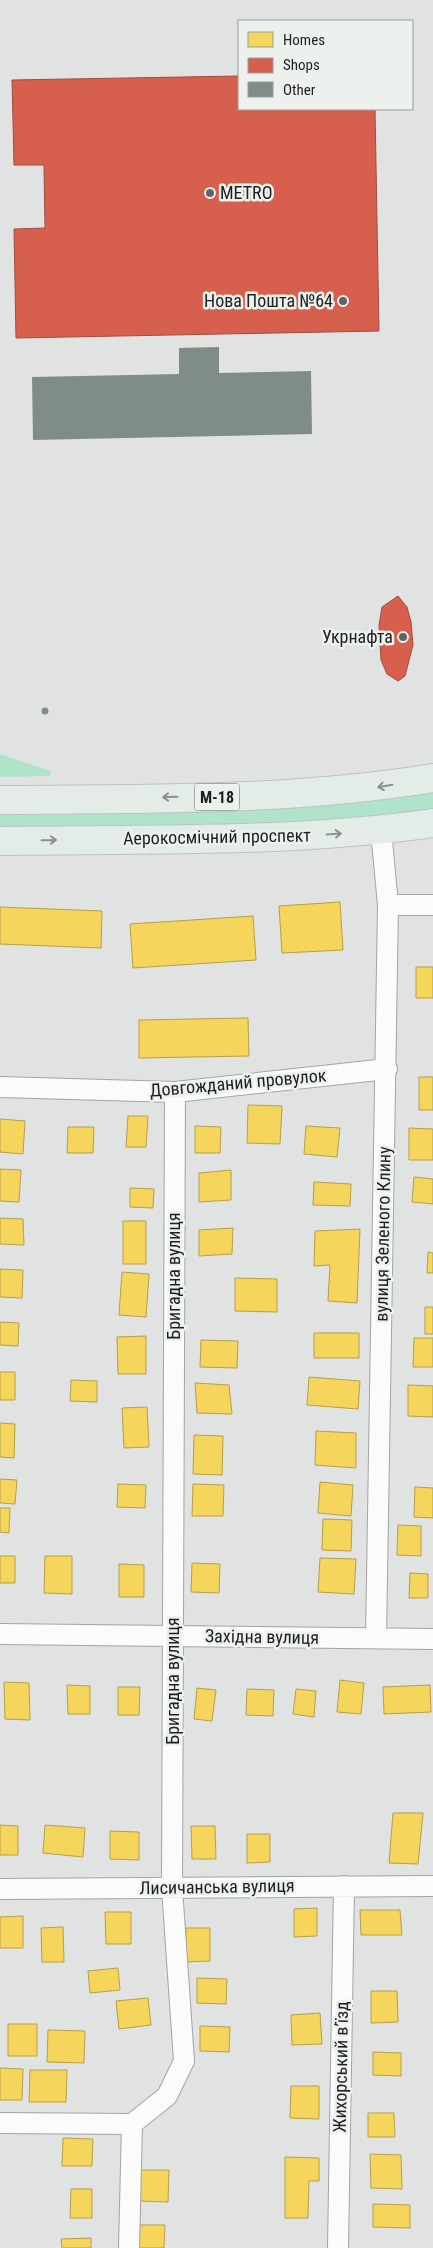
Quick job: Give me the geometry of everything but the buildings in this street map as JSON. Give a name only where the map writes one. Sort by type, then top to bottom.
[{"type":"main road","name":"М-18","points":[[0,800],[260,796],[368,788],[433,778]]},
{"type":"main road","name":"Аерокосмічний проспект","points":[[0,841],[278,837],[382,830],[433,824]]},
{"type":"street","name":"вулиця Зеленого Клину","points":[[376,1638],[387,1069],[388,905],[382,830]]},
{"type":"street","points":[[388,905],[433,905]]},
{"type":"street","name":"Довгожданий провулок","points":[[0,1088],[175,1092],[387,1069]]},
{"type":"street","name":"Бригадна вулиця","points":[[132,2124],[167,2096],[184,2061],[172,1888],[175,1092]]},
{"type":"street","name":"Західна вулиця","points":[[0,1634],[433,1639]]},
{"type":"street","name":"Жихорський в’їзд","points":[[338,2248],[344,1886]]},
{"type":"street","name":"Лисичанська вулиця","points":[[0,1889],[433,1886]]},
{"type":"street","points":[[0,2122],[132,2124],[129,2248]]},
{"type":"green space","points":[[0,754],[45,769],[51,772],[50,776],[0,777]]},
{"type":"green space","points":[[433,789],[433,814],[343,823],[0,832],[0,810]]},
{"type":"place","name":"METRO","points":[[210,193]]},
{"type":"place","name":"Нова Пошта №64","points":[[343,301]]},
{"type":"place","name":"Укрнафта","points":[[403,637]]}]
